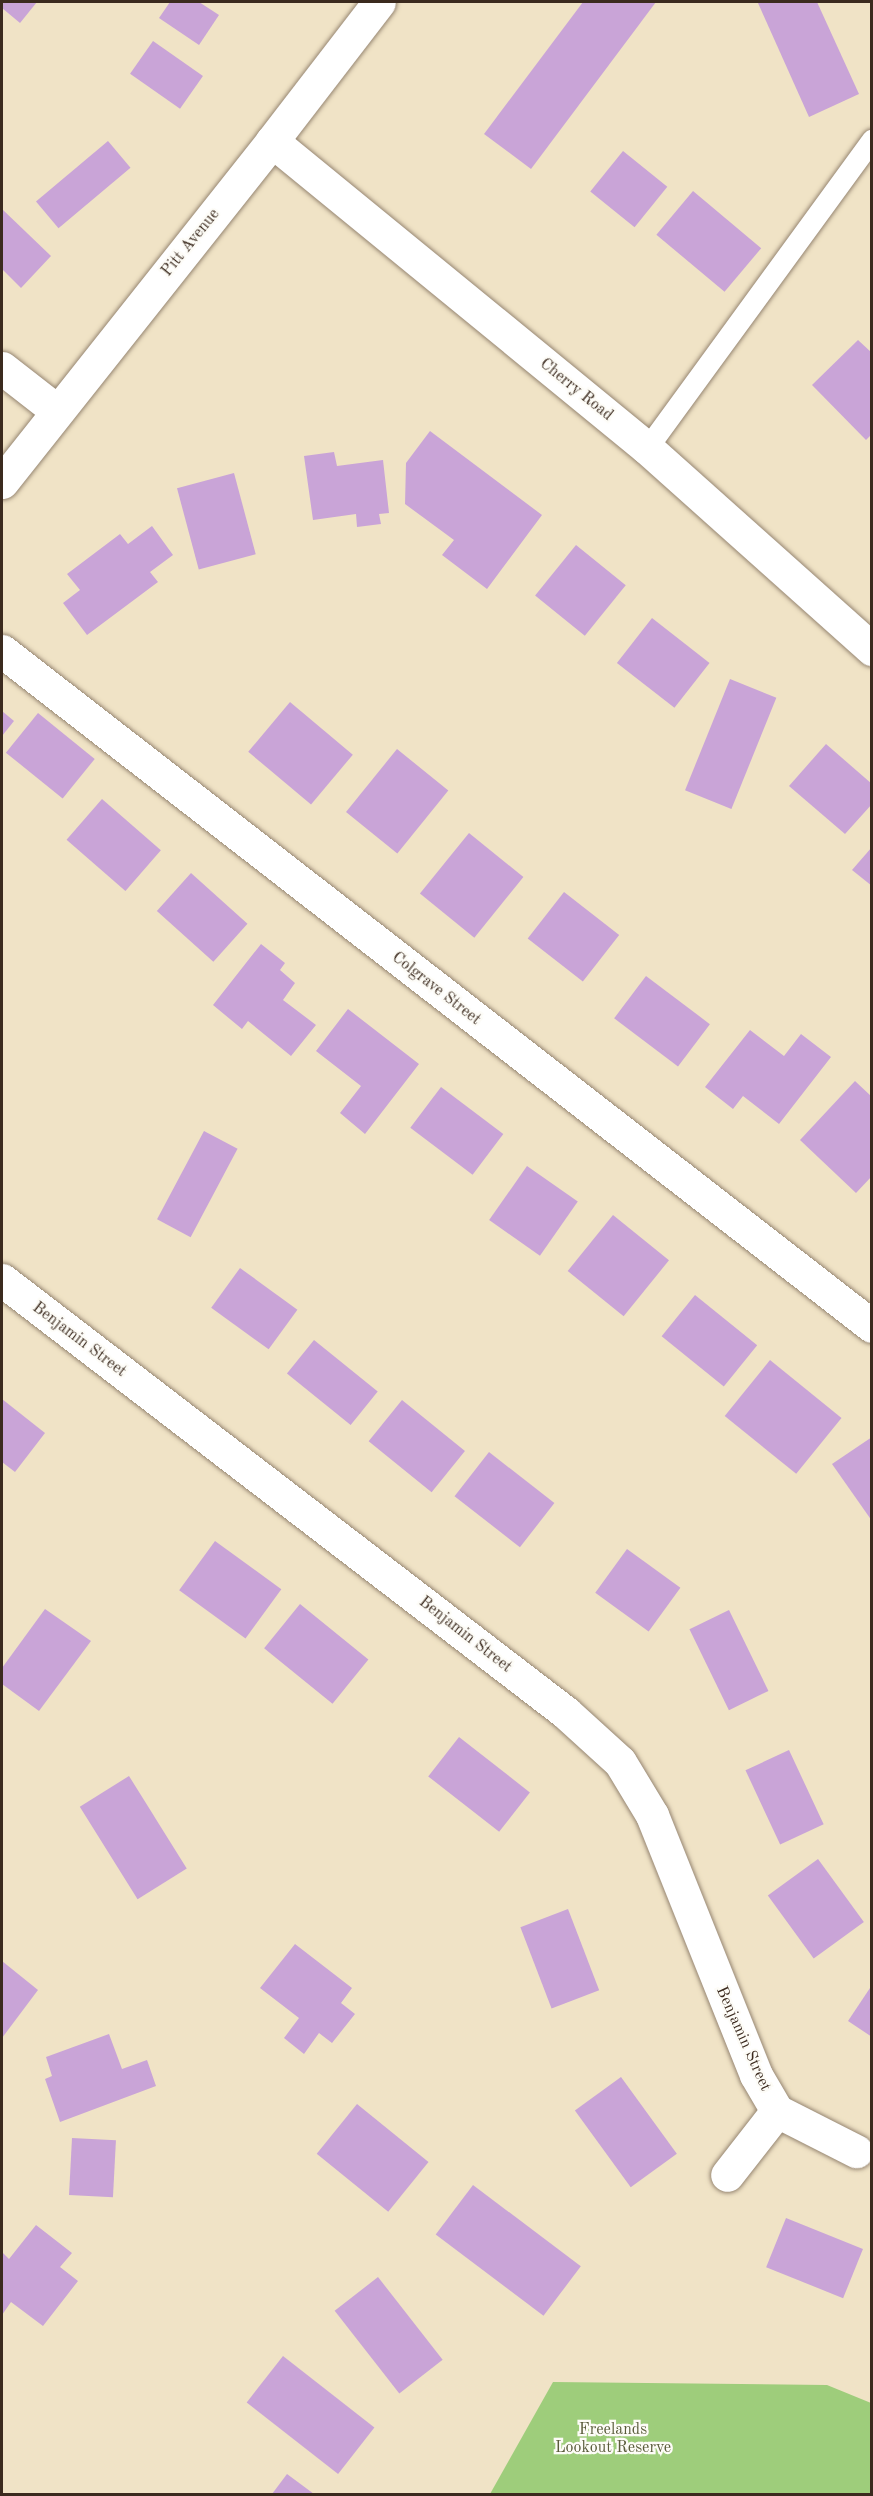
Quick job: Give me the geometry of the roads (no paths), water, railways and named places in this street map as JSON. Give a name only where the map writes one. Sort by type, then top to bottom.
[{"type":"street","name":"Pitt Avenue","points":[[2,482],[272,141],[378,2]]},
{"type":"street","name":"Cherry Road","points":[[272,141],[647,448],[872,649]]},
{"type":"street","points":[[2,368],[57,411]]},
{"type":"street","name":"Colgrave Street","points":[[2,651],[872,1326]]},
{"type":"street","name":"Benjamin Street","points":[[2,1280],[565,1712],[620,1762],[652,1815],[756,2075],[777,2111],[856,2151]]},
{"type":"street","name":"Benjamin Street","points":[[727,2175],[777,2111]]},
{"type":"lane","points":[[647,448],[872,139]]},
{"type":"park label","name":"Freelands Lookout Reserve","points":[[613,2439]]}]
